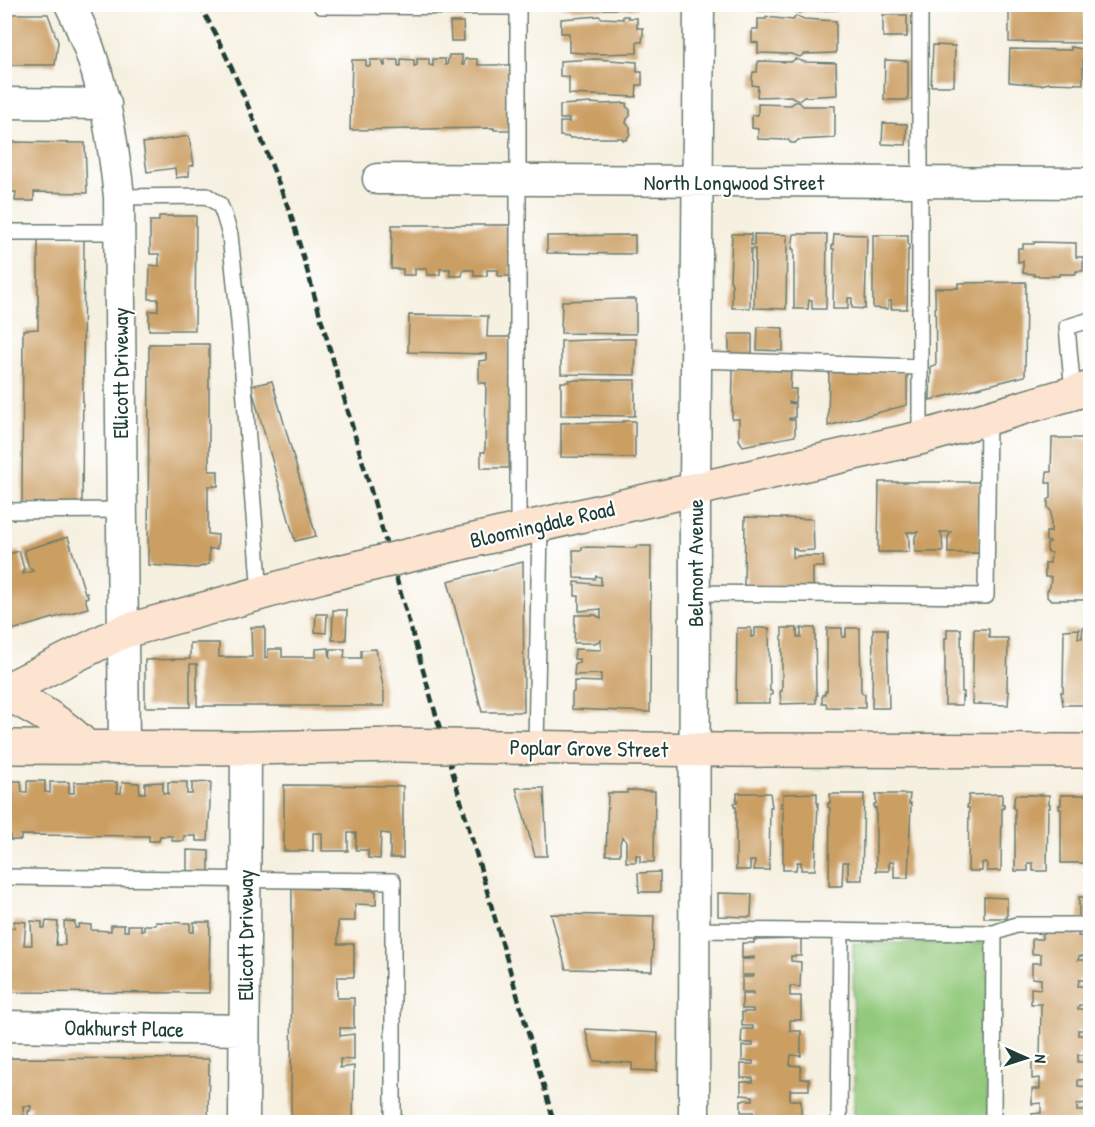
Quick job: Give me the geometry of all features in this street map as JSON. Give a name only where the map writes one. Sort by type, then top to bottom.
[{"type":"street","name":"Ellicott Driveway","points":[[70,4],[93,59],[106,104],[114,144],[119,197],[124,748]]},
{"type":"street","name":"Belmont Avenue","points":[[694,1122],[693,930],[696,750],[695,490],[699,4]]},
{"type":"street","points":[[4,103],[106,104]]},
{"type":"street","name":"North Longwood Street","points":[[378,179],[1090,183]]},
{"type":"street","name":"Bloomingdale Road","points":[[4,692],[122,632],[322,576],[920,438],[1082,390]]},
{"type":"street","points":[[4,692],[45,713],[69,730],[87,748]]},
{"type":"street","name":"Poplar Grove Street","points":[[4,747],[398,746],[696,750],[1090,751]]},
{"type":"street","name":"Ellicott Driveway","points":[[244,1122],[246,748]]},
{"type":"street","name":"Oakhurst Place","points":[[4,1026],[244,1030]]},
{"type":"lane","points":[[920,4],[920,438]]},
{"type":"lane","points":[[321,6],[518,6],[518,180],[536,747]]},
{"type":"lane","points":[[119,197],[207,196],[220,205],[224,215],[230,235],[240,322],[260,594]]},
{"type":"lane","points":[[4,232],[120,232]]},
{"type":"lane","points":[[1082,390],[1067,327],[1090,320]]},
{"type":"lane","points":[[696,360],[920,367]]},
{"type":"lane","points":[[695,593],[986,596],[988,417]]},
{"type":"lane","points":[[4,511],[122,510]]},
{"type":"lane","points":[[4,878],[393,881],[393,1122]]},
{"type":"lane","points":[[693,930],[994,933],[1016,925],[1090,925]]},
{"type":"lane","points":[[839,1122],[841,931]]},
{"type":"lane","points":[[993,1122],[994,933]]},
{"type":"green space","points":[[853,943],[988,943],[988,1122],[854,1122]]},
{"type":"building","points":[[561,5],[637,5],[637,9],[570,9],[570,7],[561,7]]},
{"type":"building","points":[[758,5],[837,5],[837,10],[800,13],[792,10],[758,11]]},
{"type":"building","points":[[1084,8],[1084,43],[1009,42],[1009,9]]},
{"type":"building","points":[[4,14],[48,14],[58,42],[55,65],[4,65]]},
{"type":"building","points":[[883,15],[907,15],[907,37],[883,37]]},
{"type":"building","points":[[599,16],[602,18],[623,19],[623,16],[628,16],[628,18],[637,18],[637,28],[643,28],[643,35],[642,42],[637,42],[637,53],[569,52],[569,33],[561,33],[561,19]]},
{"type":"building","points":[[796,16],[804,19],[836,21],[836,53],[804,54],[800,57],[791,54],[758,53],[758,43],[752,42],[752,29],[758,29],[758,19],[766,19],[766,17],[793,20]]},
{"type":"building","points":[[450,22],[463,22],[464,41],[451,41]]},
{"type":"building","points":[[933,45],[955,46],[954,86],[931,86]]},
{"type":"building","points":[[1071,47],[1083,49],[1083,84],[1049,83],[1041,85],[1009,82],[1010,49],[1071,50]]},
{"type":"building","points":[[449,55],[462,55],[462,65],[465,59],[477,59],[478,65],[511,65],[513,130],[494,130],[494,128],[350,130],[352,60],[366,60],[366,66],[370,66],[370,60],[382,60],[385,66],[385,60],[398,60],[398,66],[401,66],[401,59],[414,60],[415,66],[417,59],[429,59],[429,65],[433,66],[433,59],[445,59],[445,65],[447,65]]},
{"type":"building","points":[[595,59],[637,62],[637,72],[642,72],[642,85],[637,85],[636,97],[569,94],[569,77],[560,76],[560,61]]},
{"type":"building","points":[[795,59],[805,62],[836,63],[837,95],[804,97],[800,100],[791,96],[757,97],[758,86],[752,85],[752,79],[753,72],[757,72],[758,61],[791,62]]},
{"type":"building","points":[[885,60],[908,61],[908,100],[884,100]]},
{"type":"building","points":[[795,102],[803,106],[835,106],[835,138],[798,140],[795,143],[788,140],[758,139],[758,129],[752,128],[752,115],[758,115],[758,104],[791,105]]},
{"type":"building","points":[[627,103],[630,116],[626,123],[630,127],[630,134],[626,140],[560,136],[560,122],[569,122],[569,119],[560,119],[560,105]]},
{"type":"building","points":[[883,123],[907,124],[906,145],[882,144]]},
{"type":"building","points":[[189,136],[194,165],[189,166],[189,176],[176,178],[175,168],[147,172],[143,143]]},
{"type":"building","points":[[4,142],[85,143],[87,193],[34,192],[34,201],[15,201],[16,192],[7,192],[7,207],[4,207]]},
{"type":"building","points":[[159,216],[196,216],[195,330],[149,330],[149,311],[158,311],[158,299],[149,299],[150,265],[159,266],[159,254],[150,254],[150,221],[159,221]]},
{"type":"building","points":[[392,225],[511,225],[511,276],[498,276],[498,270],[487,270],[487,276],[474,276],[474,270],[463,270],[462,276],[450,276],[450,269],[440,269],[440,275],[427,275],[427,269],[415,269],[415,275],[403,275],[403,269],[391,269]]},
{"type":"building","points":[[732,234],[751,234],[751,245],[754,245],[754,234],[787,235],[786,309],[754,308],[755,249],[751,249],[750,308],[732,308],[730,280]]},
{"type":"building","points":[[794,234],[827,234],[826,309],[812,309],[812,300],[809,300],[808,309],[794,309],[794,249],[792,249]]},
{"type":"building","points":[[834,234],[867,235],[865,309],[852,308],[852,298],[848,298],[848,309],[833,309],[834,249],[832,245]]},
{"type":"building","points":[[635,235],[635,254],[547,253],[547,236]]},
{"type":"building","points":[[873,235],[908,235],[907,309],[891,309],[891,301],[888,301],[888,309],[873,308]]},
{"type":"building","points":[[38,239],[84,240],[82,506],[22,503],[23,330],[38,329]]},
{"type":"building","points":[[1034,242],[1076,243],[1076,257],[1083,257],[1083,271],[1076,271],[1076,274],[1059,274],[1059,276],[1034,276],[1034,274],[1023,273],[1023,261],[1018,262],[1018,248],[1023,248],[1023,244],[1034,244]]},
{"type":"building","points":[[1026,282],[1025,376],[930,400],[931,366],[936,366],[935,288],[958,288],[958,283]]},
{"type":"building","points":[[636,299],[636,334],[561,333],[562,301]]},
{"type":"building","points":[[409,315],[488,316],[487,337],[510,337],[509,468],[481,468],[481,452],[485,452],[486,383],[479,383],[479,361],[487,360],[487,354],[408,352]]},
{"type":"building","points":[[758,327],[783,328],[783,351],[757,350]]},
{"type":"building","points":[[729,334],[752,334],[752,358],[729,358]]},
{"type":"building","points":[[636,339],[635,375],[561,374],[561,341]]},
{"type":"building","points":[[149,344],[209,344],[209,471],[218,471],[218,486],[208,486],[208,534],[218,535],[217,549],[209,549],[209,564],[197,568],[148,565]]},
{"type":"building","points":[[733,369],[791,371],[790,389],[796,389],[795,402],[789,403],[795,404],[795,418],[789,418],[789,420],[795,420],[795,436],[743,446],[739,440],[739,419],[732,419]]},
{"type":"building","points":[[829,371],[907,371],[907,405],[828,426]]},
{"type":"building","points":[[569,380],[635,380],[635,416],[561,415],[561,382],[569,382]]},
{"type":"building","points":[[272,381],[316,536],[295,541],[251,386]]},
{"type":"building","points":[[635,421],[635,458],[561,457],[561,423]]},
{"type":"building","points":[[1052,438],[1090,438],[1090,600],[1050,600],[1047,597],[1051,577],[1045,577],[1045,563],[1050,563],[1051,553],[1047,551],[1047,544],[1050,542],[1046,541],[1046,532],[1051,532],[1051,511],[1048,508],[1048,500],[1051,498],[1051,483],[1046,483],[1047,472],[1051,472]]},
{"type":"building","points":[[879,482],[980,482],[979,553],[948,553],[948,537],[951,532],[940,532],[943,552],[915,552],[915,537],[918,532],[907,532],[909,552],[878,552]]},
{"type":"building","points":[[745,517],[813,519],[814,550],[798,551],[793,547],[793,558],[823,556],[824,567],[813,567],[813,586],[744,587]]},
{"type":"building","points":[[68,537],[85,593],[87,593],[88,597],[85,598],[88,608],[5,632],[5,555],[19,551],[24,569],[23,574],[33,571],[29,567],[24,550]]},
{"type":"building","points":[[636,546],[651,546],[650,712],[572,709],[574,681],[601,682],[601,674],[574,675],[575,663],[579,663],[579,659],[574,659],[575,649],[601,650],[601,640],[595,643],[574,643],[575,615],[595,615],[601,618],[601,609],[579,611],[579,596],[575,596],[575,582],[601,585],[601,577],[574,578],[573,550],[582,550],[582,547],[636,548]]},
{"type":"building","points":[[523,562],[524,712],[482,712],[448,581]]},
{"type":"building","points":[[333,610],[347,610],[346,640],[332,640]]},
{"type":"building","points":[[316,614],[327,614],[326,633],[315,632]]},
{"type":"building","points":[[251,627],[265,627],[265,658],[268,657],[268,649],[282,649],[282,657],[316,657],[316,649],[329,648],[330,658],[331,649],[345,649],[344,658],[361,658],[361,650],[376,649],[384,691],[384,706],[197,706],[197,664],[190,664],[190,707],[145,707],[145,660],[190,659],[190,643],[219,643],[219,657],[252,657]]},
{"type":"building","points":[[1083,627],[1090,627],[1090,705],[1063,705],[1061,692],[1063,692],[1064,630],[1079,629],[1078,638],[1082,638]]},
{"type":"building","points":[[737,628],[751,628],[751,637],[753,637],[755,628],[769,628],[770,691],[772,691],[770,703],[736,703]]},
{"type":"building","points":[[782,628],[797,628],[797,637],[801,637],[801,628],[815,628],[816,691],[818,695],[816,695],[816,703],[781,704]]},
{"type":"building","points":[[827,628],[842,628],[842,637],[846,637],[846,628],[860,628],[861,691],[865,694],[865,708],[827,707],[826,703],[822,703],[822,695],[827,691]]},
{"type":"building","points":[[873,629],[887,629],[889,708],[872,708]]},
{"type":"building","points":[[947,629],[961,629],[962,692],[964,692],[962,705],[945,705]]},
{"type":"building","points":[[974,629],[989,629],[989,638],[1008,638],[1008,705],[973,704]]},
{"type":"building","points":[[4,781],[21,781],[22,792],[27,792],[27,781],[45,781],[45,792],[50,793],[50,782],[69,782],[69,793],[74,793],[74,782],[117,782],[117,793],[121,793],[122,782],[139,783],[140,793],[145,793],[145,783],[163,782],[163,793],[168,794],[168,782],[187,782],[187,794],[192,794],[192,783],[211,782],[208,841],[196,841],[196,836],[184,836],[184,841],[172,841],[172,836],[160,836],[159,841],[149,841],[149,836],[21,835],[21,840],[10,840],[10,835],[4,835]]},
{"type":"building","points":[[284,785],[403,786],[403,858],[390,858],[390,834],[381,833],[380,859],[368,858],[368,850],[356,850],[356,833],[348,833],[348,851],[322,851],[322,833],[313,833],[313,851],[284,851]]},
{"type":"building","points":[[516,788],[544,788],[547,856],[535,856]]},
{"type":"building","points":[[627,790],[655,791],[654,862],[640,862],[640,855],[636,855],[636,862],[626,862],[626,841],[622,837],[620,855],[606,855],[608,793],[627,793]]},
{"type":"building","points":[[737,793],[770,793],[772,807],[770,807],[769,870],[754,870],[755,861],[750,861],[750,870],[736,870],[736,807],[734,803],[737,803]]},
{"type":"building","points":[[817,793],[815,870],[801,870],[801,862],[797,862],[796,870],[783,870],[783,807],[781,803],[783,803],[783,794]]},
{"type":"building","points":[[830,794],[864,794],[862,880],[848,880],[848,862],[843,862],[842,886],[829,886],[830,808],[828,803],[830,803]]},
{"type":"building","points":[[876,794],[910,794],[908,878],[894,878],[894,862],[889,862],[889,871],[876,871],[876,808],[874,804],[876,804]]},
{"type":"building","points":[[1002,794],[1004,808],[1002,808],[1001,871],[987,871],[985,862],[982,863],[982,871],[968,871],[969,808],[967,808],[969,795]]},
{"type":"building","points":[[1015,795],[1049,795],[1047,871],[1033,871],[1033,863],[1028,863],[1028,871],[1015,871],[1015,809],[1013,808]]},
{"type":"building","points":[[1061,795],[1090,795],[1090,863],[1061,863],[1061,809],[1059,805],[1061,805]]},
{"type":"building","points":[[187,850],[209,851],[209,873],[187,873]]},
{"type":"building","points":[[660,872],[660,892],[639,892],[638,873]]},
{"type":"building","points":[[292,888],[376,891],[376,905],[355,904],[355,921],[338,921],[338,944],[354,944],[354,977],[337,977],[337,998],[354,998],[354,1028],[340,1028],[340,1036],[354,1034],[354,1060],[340,1059],[340,1068],[354,1066],[353,1122],[291,1122]]},
{"type":"building","points":[[718,893],[752,894],[751,917],[718,916]]},
{"type":"building","points":[[984,897],[1007,898],[1007,918],[984,918]]},
{"type":"building","points":[[1079,897],[1090,897],[1090,919],[1079,919]]},
{"type":"building","points":[[551,914],[654,916],[652,971],[566,969]]},
{"type":"building","points":[[4,921],[9,922],[9,928],[14,928],[14,921],[26,922],[24,945],[32,945],[31,921],[42,922],[42,928],[45,928],[46,921],[58,922],[56,945],[65,945],[64,921],[75,922],[75,928],[78,928],[79,924],[91,925],[91,930],[111,931],[111,925],[124,925],[124,931],[128,931],[128,925],[141,925],[141,931],[144,931],[144,925],[156,925],[156,922],[190,923],[190,932],[194,932],[194,922],[210,922],[209,993],[4,992]]},
{"type":"building","points":[[1042,931],[1079,931],[1078,936],[1090,937],[1090,956],[1079,956],[1078,960],[1090,960],[1090,980],[1079,980],[1078,986],[1090,986],[1090,1005],[1079,1005],[1078,1009],[1090,1009],[1090,1030],[1078,1030],[1078,1035],[1090,1035],[1090,1055],[1078,1055],[1078,1062],[1090,1062],[1090,1079],[1078,1080],[1078,1086],[1090,1087],[1090,1103],[1077,1104],[1077,1111],[1090,1111],[1090,1122],[1032,1122],[1032,1114],[1041,1113],[1041,1103],[1032,1104],[1032,1089],[1040,1089],[1040,1078],[1032,1079],[1032,1063],[1040,1063],[1041,1004],[1031,1004],[1031,988],[1041,989],[1041,979],[1032,978],[1032,963],[1041,963],[1041,954],[1032,954],[1032,939],[1042,939]]},
{"type":"building","points":[[801,939],[801,956],[791,956],[791,961],[801,962],[800,987],[790,986],[790,996],[801,996],[801,1020],[790,1020],[790,1031],[801,1031],[801,1056],[791,1055],[790,1065],[801,1066],[801,1079],[809,1079],[809,1090],[790,1090],[790,1100],[801,1100],[801,1122],[741,1122],[741,1117],[753,1117],[753,1112],[741,1112],[741,1100],[753,1100],[753,1096],[741,1095],[741,1082],[753,1082],[753,1078],[741,1078],[741,1064],[753,1064],[753,1061],[742,1061],[742,1046],[753,1046],[753,1043],[741,1043],[742,1029],[753,1029],[753,1026],[742,1026],[742,1012],[753,1012],[753,1009],[742,1009],[742,994],[753,994],[753,992],[742,992],[742,977],[753,977],[754,975],[742,975],[742,959],[754,959],[754,957],[742,958],[742,943],[754,943],[754,940]]},
{"type":"building","points":[[585,1029],[658,1033],[657,1071],[632,1070],[632,1063],[594,1061]]},
{"type":"building","points":[[4,1058],[209,1059],[208,1122],[172,1120],[172,1122],[159,1122],[157,1120],[156,1122],[143,1122],[141,1120],[128,1122],[128,1120],[123,1120],[123,1122],[111,1122],[111,1120],[106,1120],[106,1122],[94,1122],[91,1120],[91,1122],[77,1122],[75,1120],[74,1122],[60,1122],[60,1120],[29,1122],[28,1111],[31,1106],[23,1106],[24,1122],[4,1122]]},
{"type":"railway","points":[[199,4],[237,81],[291,215],[554,1122]]}]
